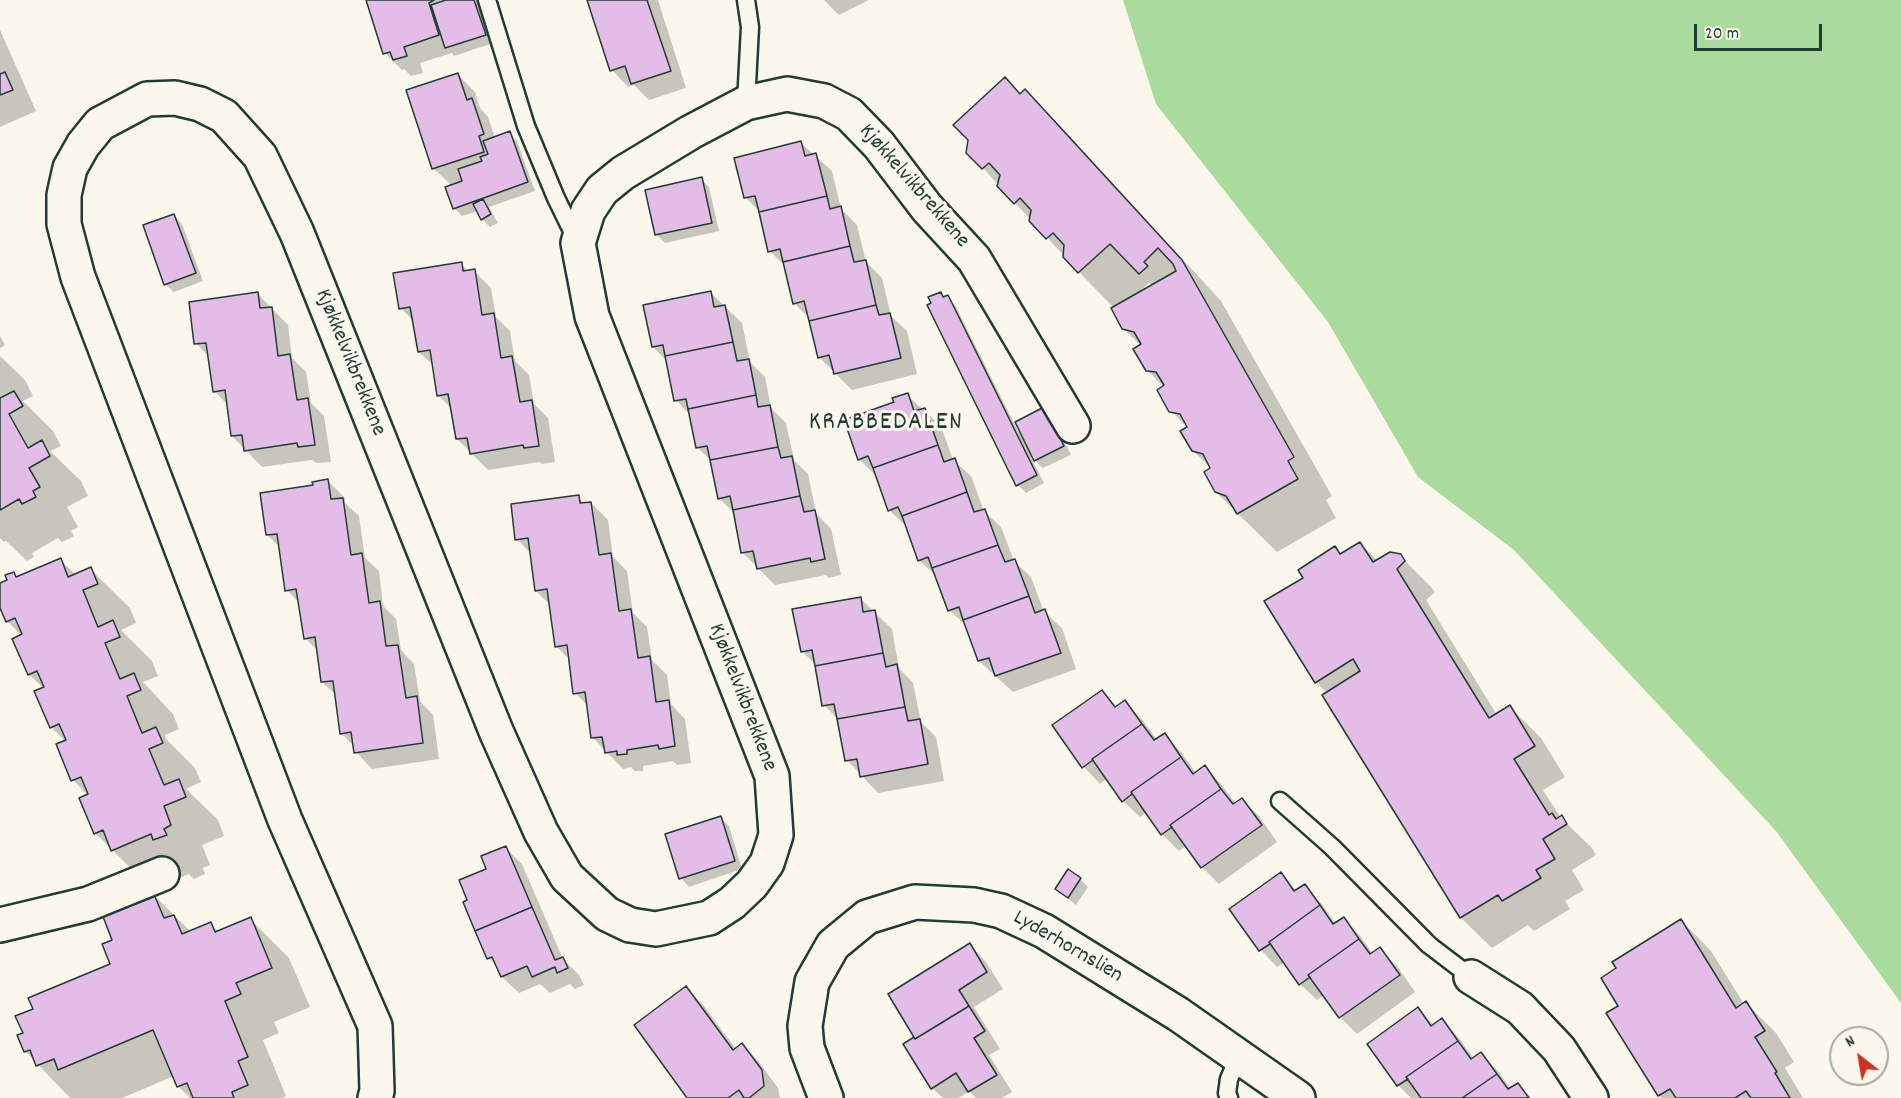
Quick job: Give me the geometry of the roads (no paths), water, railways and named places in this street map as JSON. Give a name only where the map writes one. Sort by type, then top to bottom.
[{"type":"street","name":"Kjøkkelvikbrekkene","points":[[375,1098],[377,1090],[375,1026],[285,820],[78,277],[64,224],[64,195],[70,168],[100,124],[147,99],[175,98],[200,104],[224,116],[260,156],[297,232],[496,731],[541,832],[567,877],[607,914],[630,925],[656,929],[708,918],[732,903],[752,884],[766,863],[776,835],[772,776],[592,316],[578,243],[588,212],[602,190],[623,173],[691,132],[746,103],[787,94],[824,101],[849,114],[879,145],[927,208],[974,259],[1073,426]]},
{"type":"street","points":[[0,925],[88,903],[162,874]]},
{"type":"street","name":"Lyderhornslien","points":[[826,1098],[807,1048],[806,1026],[812,982],[833,945],[867,917],[915,902],[974,905],[1001,911],[1044,931],[1178,1014],[1298,1098]]},
{"type":"street","points":[[1472,977],[1520,1008],[1559,1049],[1591,1098]]},
{"type":"lane","name":"Kjøkkelvikbrekkene","points":[[488,0],[526,126],[556,198],[578,243]]},
{"type":"lane","points":[[746,0],[750,27],[746,103]]},
{"type":"lane","points":[[1280,801],[1332,847],[1429,945],[1472,977]]},
{"type":"lane","points":[[1229,1098],[1227,1093],[1229,1079],[1239,1056]]},
{"type":"district","name":"KRABBEDALEN","points":[[886,424]]}]
